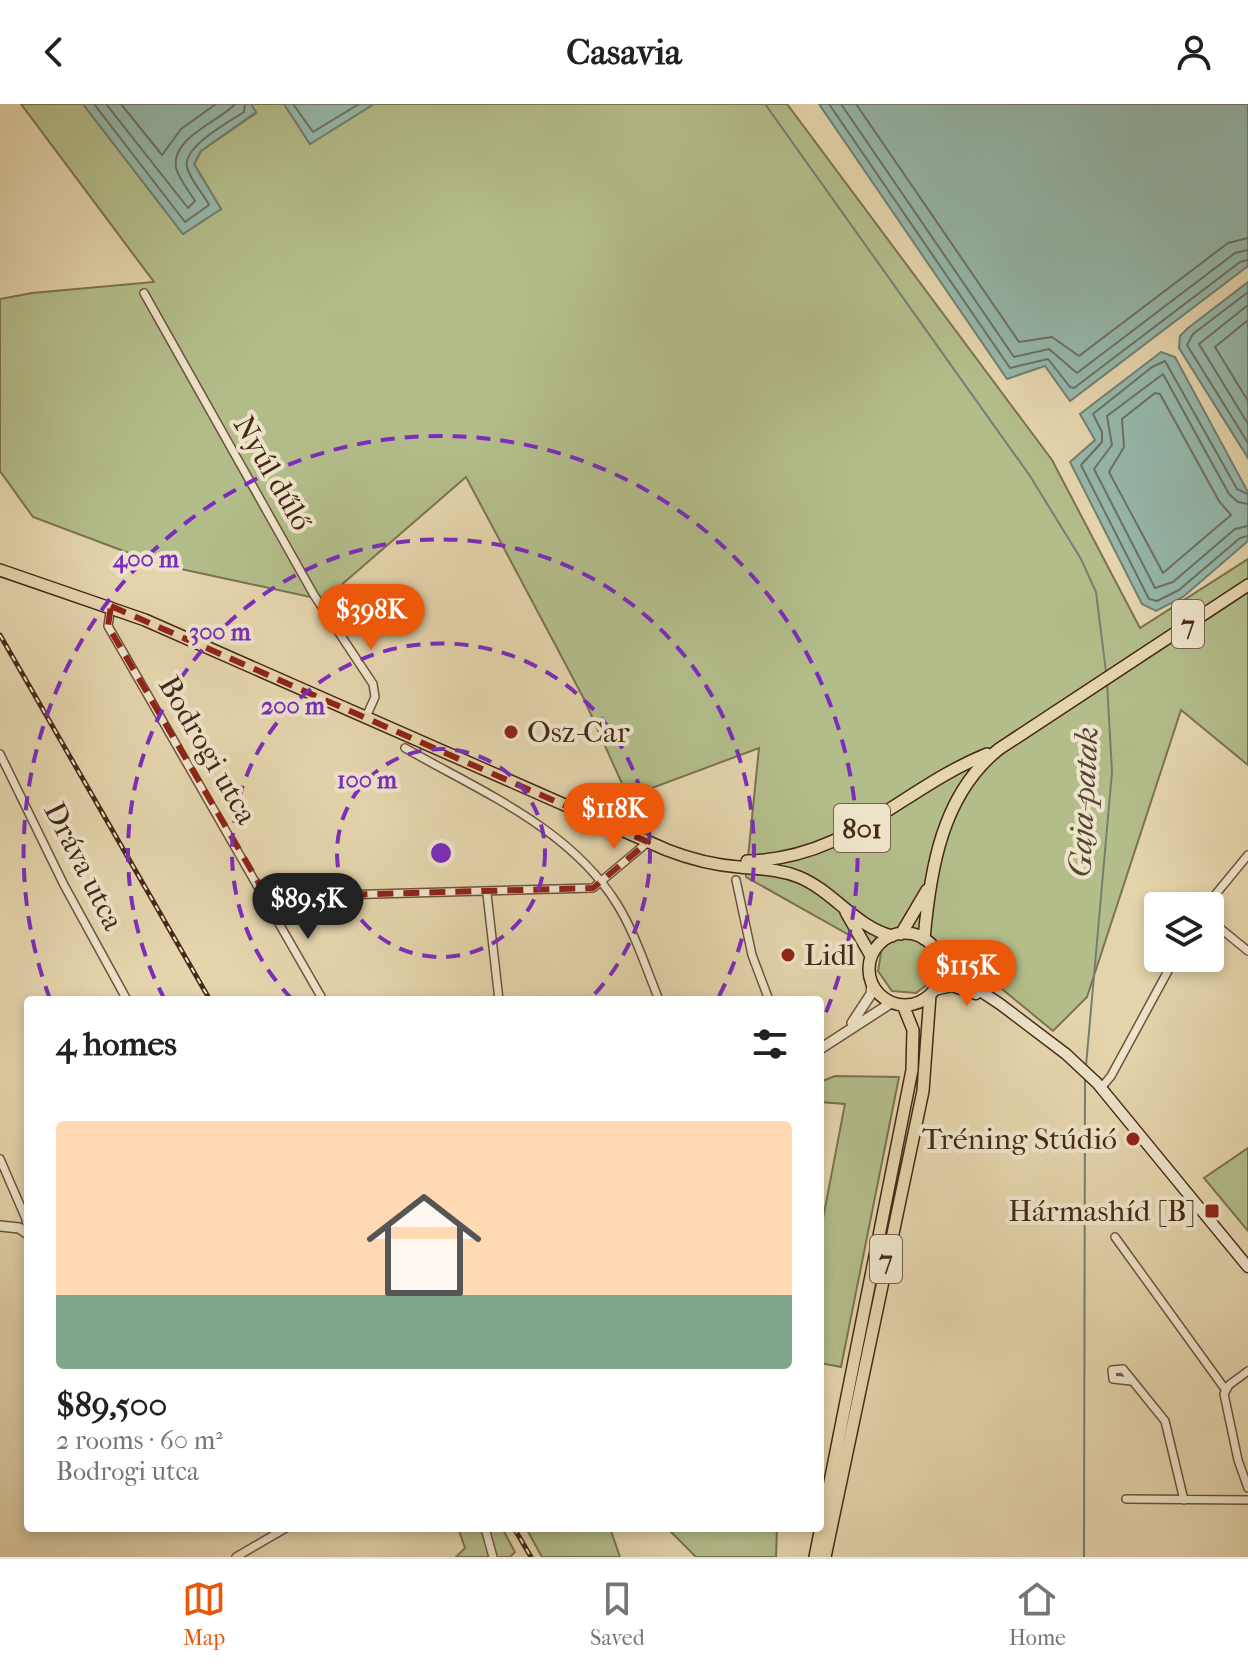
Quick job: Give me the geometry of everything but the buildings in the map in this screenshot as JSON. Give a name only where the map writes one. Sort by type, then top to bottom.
[{"type":"main road","name":"801","points":[[0,570],[111,606],[648,842],[709,863],[782,871],[814,883],[872,928],[896,935]]},
{"type":"main road","name":"7","points":[[924,939],[930,883],[957,797],[977,768],[999,749],[1248,585]]},
{"type":"main road","name":"801","points":[[709,863],[778,859],[834,843],[956,768],[999,749]]},
{"type":"main road","name":"7","points":[[871,956],[879,944],[896,935],[930,883]]},
{"type":"main road","name":"801","points":[[841,904],[871,956]]},
{"type":"main road","points":[[896,935],[924,939],[935,950],[941,965],[1000,1004],[1070,1058],[1099,1085],[1248,1267]]},
{"type":"main road","points":[[871,956],[872,984],[897,1004],[915,1004],[946,986],[964,988],[1000,1004]]},
{"type":"main road","name":"7","points":[[825,1557],[925,1074],[932,993],[941,965]]},
{"type":"main road","name":"7","points":[[824,1512],[912,1074],[913,1030],[897,1004]]},
{"type":"main road","name":"7","points":[[815,1557],[820,1532]]},
{"type":"street","name":"Nyúl dűlő","points":[[144,293],[314,595],[373,684],[375,697],[366,717]]},
{"type":"street","name":"Bodrogi utca","points":[[111,606],[108,626],[267,897],[321,996]]},
{"type":"street","points":[[405,748],[545,830],[601,883],[624,917],[657,996]]},
{"type":"street","name":"Dráva utca","points":[[0,754],[64,885],[125,996]]},
{"type":"street","points":[[267,897],[487,894],[593,888],[648,842]]},
{"type":"street","points":[[1218,892],[1248,855]]},
{"type":"street","points":[[736,880],[752,955],[767,996]]},
{"type":"street","points":[[487,894],[499,996]]},
{"type":"street","points":[[1224,931],[1248,951]]},
{"type":"street","points":[[1099,1085],[1111,1076],[1167,972]]},
{"type":"street","points":[[848,1029],[871,994],[872,984]]},
{"type":"street","points":[[824,1046],[848,1029],[897,1004]]},
{"type":"street","points":[[0,1159],[24,1214]]},
{"type":"street","points":[[0,1226],[24,1231]]},
{"type":"street","points":[[1115,1237],[1225,1389],[1234,1445],[1248,1488]]},
{"type":"street","points":[[1225,1389],[1248,1371]]},
{"type":"street","points":[[1131,1381],[1158,1412],[1169,1431],[1184,1500]]},
{"type":"street","points":[[1126,1499],[1248,1500]]},
{"type":"street","points":[[236,1557],[279,1532]]},
{"type":"street","points":[[486,1532],[493,1557]]},
{"type":"highlighted area","points":[[111,606],[648,842],[593,888],[267,897],[108,626]]},
{"type":"green space","points":[[21,104],[83,104],[183,234],[221,209],[194,164],[201,151],[256,113],[251,104],[284,104],[310,144],[374,104],[787,104],[1052,460],[1140,628],[1248,559],[1248,765],[1181,710],[1087,997],[1053,1031],[1002,989],[934,973],[929,983],[916,993],[892,991],[878,971],[881,953],[746,877],[759,748],[628,797],[583,697],[466,477],[324,600],[158,564],[33,517],[0,471],[0,299],[32,293],[154,282]]},
{"type":"green space","points":[[835,1076],[899,1077],[841,1367],[824,1364],[824,1213],[845,1104],[824,1102],[824,1080]]},
{"type":"green space","points":[[1248,1148],[1248,1231],[1204,1178]]},
{"type":"green space","points":[[459,1532],[504,1532],[515,1552],[510,1557],[456,1557],[465,1548]]},
{"type":"green space","points":[[528,1532],[611,1532],[620,1557],[542,1557]]},
{"type":"green space","points":[[671,1532],[777,1532],[776,1557],[696,1557]]},
{"type":"water","points":[[83,104],[251,104],[256,112],[201,151],[194,164],[221,209],[183,234]]},
{"type":"water","points":[[284,104],[374,104],[310,144]]},
{"type":"water","points":[[819,104],[1248,104],[1248,266],[1070,401],[1045,366],[1007,379]]},
{"type":"water","points":[[1248,282],[1248,458],[1179,348],[1180,336],[1188,328]]},
{"type":"water","points":[[1161,352],[1175,357],[1248,492],[1248,541],[1183,597],[1156,611],[1142,604],[1070,462],[1095,440],[1080,414]]},
{"type":"waterway","name":"Gaja-patak","points":[[765,104],[1030,476],[1081,559],[1096,592],[1106,672]]},
{"type":"waterway","name":"Gaja-patak","points":[[1086,1066],[1112,772],[1107,682]]},
{"type":"waterway","name":"Gaja-patak","points":[[1084,1557],[1085,1076]]},
{"type":"railway","points":[[0,635],[208,996]]},
{"type":"railway","points":[[516,1532],[531,1557]]},
{"type":"place","name":"Osz-Car","points":[[511,732]]},
{"type":"place","name":"Lidl","points":[[788,955]]},
{"type":"place","name":"Tréning Stúdió","points":[[1133,1139]]},
{"type":"place","name":"Hármashíd [B]","points":[[1212,1211]]}]
